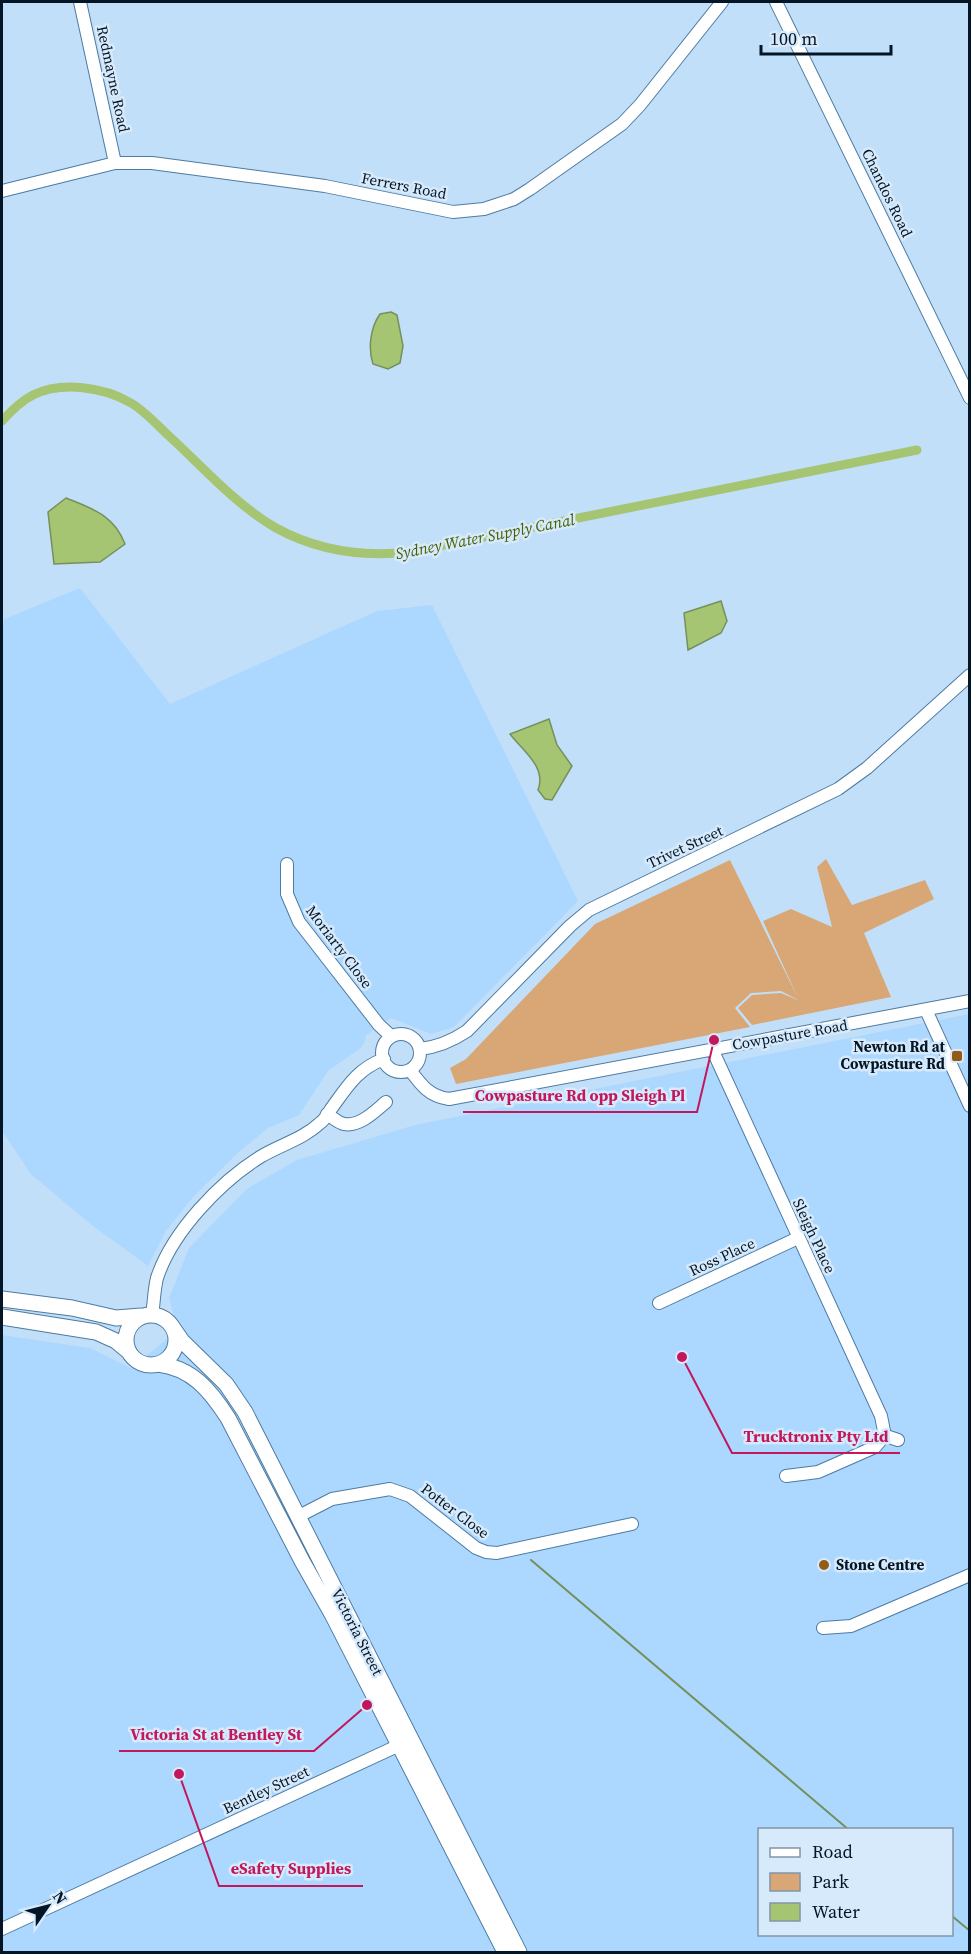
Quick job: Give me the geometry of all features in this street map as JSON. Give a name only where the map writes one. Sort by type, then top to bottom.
[{"type":"main road","points":[[2,1299],[72,1308],[116,1318],[149,1315],[166,1321],[173,1328],[174,1349],[165,1360],[158,1364],[144,1364],[116,1341],[96,1332],[2,1317]]},
{"type":"main road","points":[[128,1351],[126,1344],[128,1329],[132,1323],[149,1315]]},
{"type":"main road","name":"Victoria Street","points":[[173,1328],[182,1341],[216,1372],[236,1397],[298,1516],[505,1953]]},
{"type":"main road","name":"Victoria Street","points":[[158,1364],[169,1365],[190,1374],[200,1381],[218,1402],[302,1561],[405,1742],[519,1953]]},
{"type":"street","name":"Redmayne Road","points":[[81,2],[115,163]]},
{"type":"street","name":"Ferrers Road","points":[[2,191],[115,163],[152,163],[325,186],[453,212],[484,209],[514,199],[622,124],[640,105],[722,2]]},
{"type":"street","name":"Chandos Road","points":[[776,2],[969,398]]},
{"type":"street","name":"Trivet Street","points":[[420,1049],[455,1040],[467,1031],[570,926],[589,910],[838,789],[867,768],[969,675]]},
{"type":"street","name":"Moriarty Close","points":[[287,864],[287,894],[299,922],[379,1025],[391,1036]]},
{"type":"street","name":"Cowpasture Road","points":[[410,1070],[429,1093],[449,1099],[969,1001]]},
{"type":"street","points":[[926,1010],[969,1106]]},
{"type":"street","points":[[397,1034],[410,1036],[420,1049],[418,1061],[410,1070],[392,1069],[384,1059],[383,1047],[391,1036],[397,1034]]},
{"type":"street","name":"Sleigh Place","points":[[712,1049],[880,1416],[883,1436]]},
{"type":"street","points":[[149,1315],[157,1279],[165,1262],[177,1240],[205,1204],[253,1162],[305,1135],[322,1122],[356,1075],[371,1064],[384,1059]]},
{"type":"street","points":[[327,1114],[340,1123],[352,1123],[366,1118],[386,1102]]},
{"type":"street","name":"Ross Place","points":[[659,1303],[798,1238]]},
{"type":"street","points":[[786,1476],[810,1474],[823,1470],[871,1450],[883,1436],[898,1440]]},
{"type":"street","name":"Potter Close","points":[[298,1516],[333,1499],[390,1489],[410,1496],[476,1548],[497,1553],[632,1524]]},
{"type":"street","points":[[823,1628],[851,1626],[969,1575]]},
{"type":"street","name":"Bentley Street","points":[[2,1929],[405,1742]]},
{"type":"shaded area","points":[[80,588],[170,704],[377,611],[432,605],[578,901],[454,1027],[431,1034],[391,1018],[366,1035],[361,1048],[328,1071],[299,1115],[268,1128],[240,1151],[193,1197],[166,1231],[148,1266],[89,1223],[31,1174],[2,1131],[2,620]]},
{"type":"shaded area","points":[[969,1014],[969,1952],[2,1952],[2,1335],[90,1348],[131,1368],[178,1330],[169,1298],[189,1248],[248,1188],[297,1160],[415,1125]]},
{"type":"green space","points":[[826,859],[852,905],[925,880],[934,899],[864,933],[891,997],[752,1025],[738,1008],[752,995],[781,993],[800,1001],[781,991],[751,993],[735,1008],[750,1027],[456,1084],[450,1068],[466,1059],[595,924],[730,860],[798,998],[763,921],[791,909],[832,927],[817,867]]},
{"type":"water","points":[[391,312],[397,315],[403,346],[400,363],[388,369],[373,364],[370,345],[372,332],[380,314]]},
{"type":"water","points":[[66,498],[102,514],[115,526],[125,544],[100,562],[54,564],[48,512]]},
{"type":"water","points":[[721,601],[727,621],[721,633],[688,650],[684,613]]},
{"type":"water","points":[[549,719],[557,745],[572,766],[552,800],[545,799],[538,790],[540,782],[536,766],[510,734]]},
{"type":"waterway","name":"Sydney Water Supply Canal","points":[[2,421],[24,400],[57,388],[83,388],[120,397],[151,418],[207,473],[261,519],[292,536],[324,547],[375,554],[409,552],[917,450]]},
{"type":"waterway","points":[[531,1560],[847,1828]]},
{"type":"waterway","points":[[953,1917],[970,1931]]},
{"type":"place","name":"Cowpasture Rd opp Sleigh Pl","points":[[714,1040]]},
{"type":"place","name":"Newton Rd at Cowpasture Rd","points":[[957,1056]]},
{"type":"place","name":"Trucktronix Pty Ltd","points":[[682,1357]]},
{"type":"place","name":"Stone Centre","points":[[824,1565]]},
{"type":"place","name":"Victoria St at Bentley St","points":[[367,1705]]},
{"type":"place","name":"eSafety Supplies","points":[[179,1774]]}]
